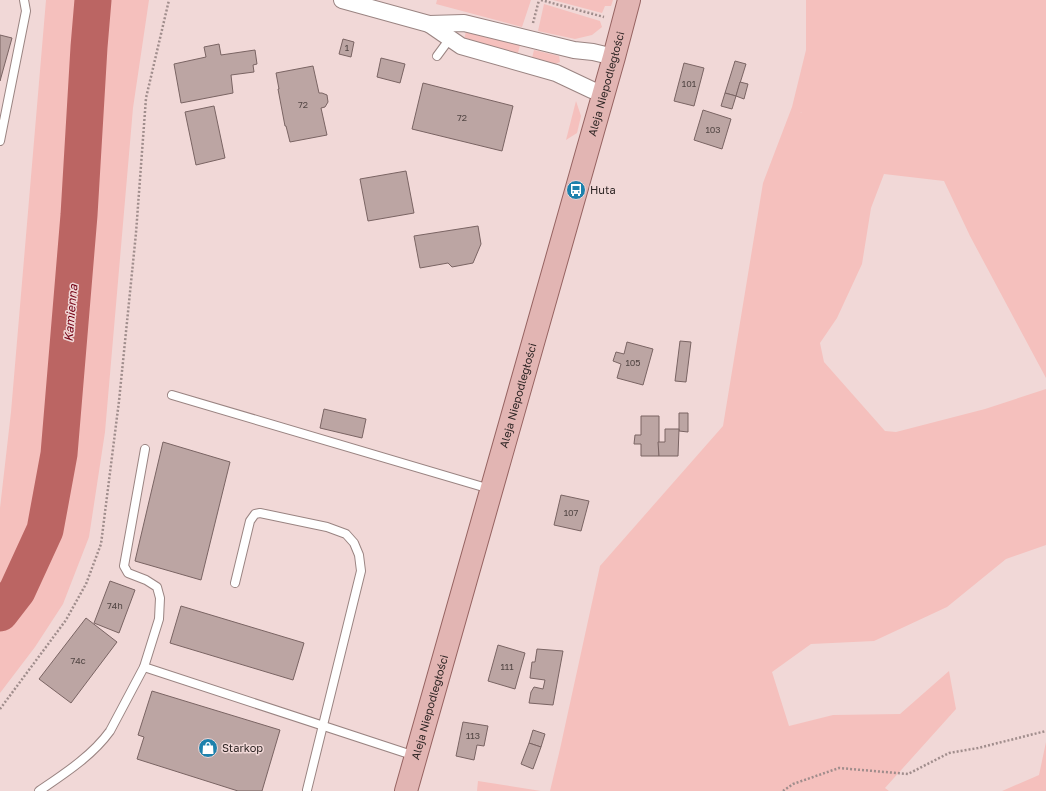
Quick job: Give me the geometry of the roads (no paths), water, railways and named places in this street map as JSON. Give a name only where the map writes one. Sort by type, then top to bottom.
[{"type":"main road","name":"Aleja Niepodległości","points":[[406,791],[629,0]]},
{"type":"street","points":[[342,0],[429,24],[462,23],[574,50],[593,52],[614,57]]},
{"type":"street","points":[[429,24],[461,46],[556,73],[592,90],[603,93]]},
{"type":"lane","points":[[0,141],[26,11],[24,0]]},
{"type":"lane","points":[[437,56],[462,23]]},
{"type":"lane","points":[[172,395],[491,489]]},
{"type":"lane","points":[[39,791],[84,758],[104,740],[144,667],[159,619],[160,598],[157,587],[146,580],[128,573],[124,566],[145,449]]},
{"type":"lane","points":[[235,583],[250,521],[255,514],[265,513],[327,527],[346,534],[354,543],[360,555],[361,571],[307,790]]},
{"type":"lane","points":[[144,667],[416,756]]},
{"type":"waterway","name":"Kamienna","points":[[0,613],[17,591],[45,530],[59,454],[79,215],[93,0]]},
{"type":"place","name":"Huta","points":[[576,190]]},
{"type":"place","name":"Starkop","points":[[208,748]]}]
